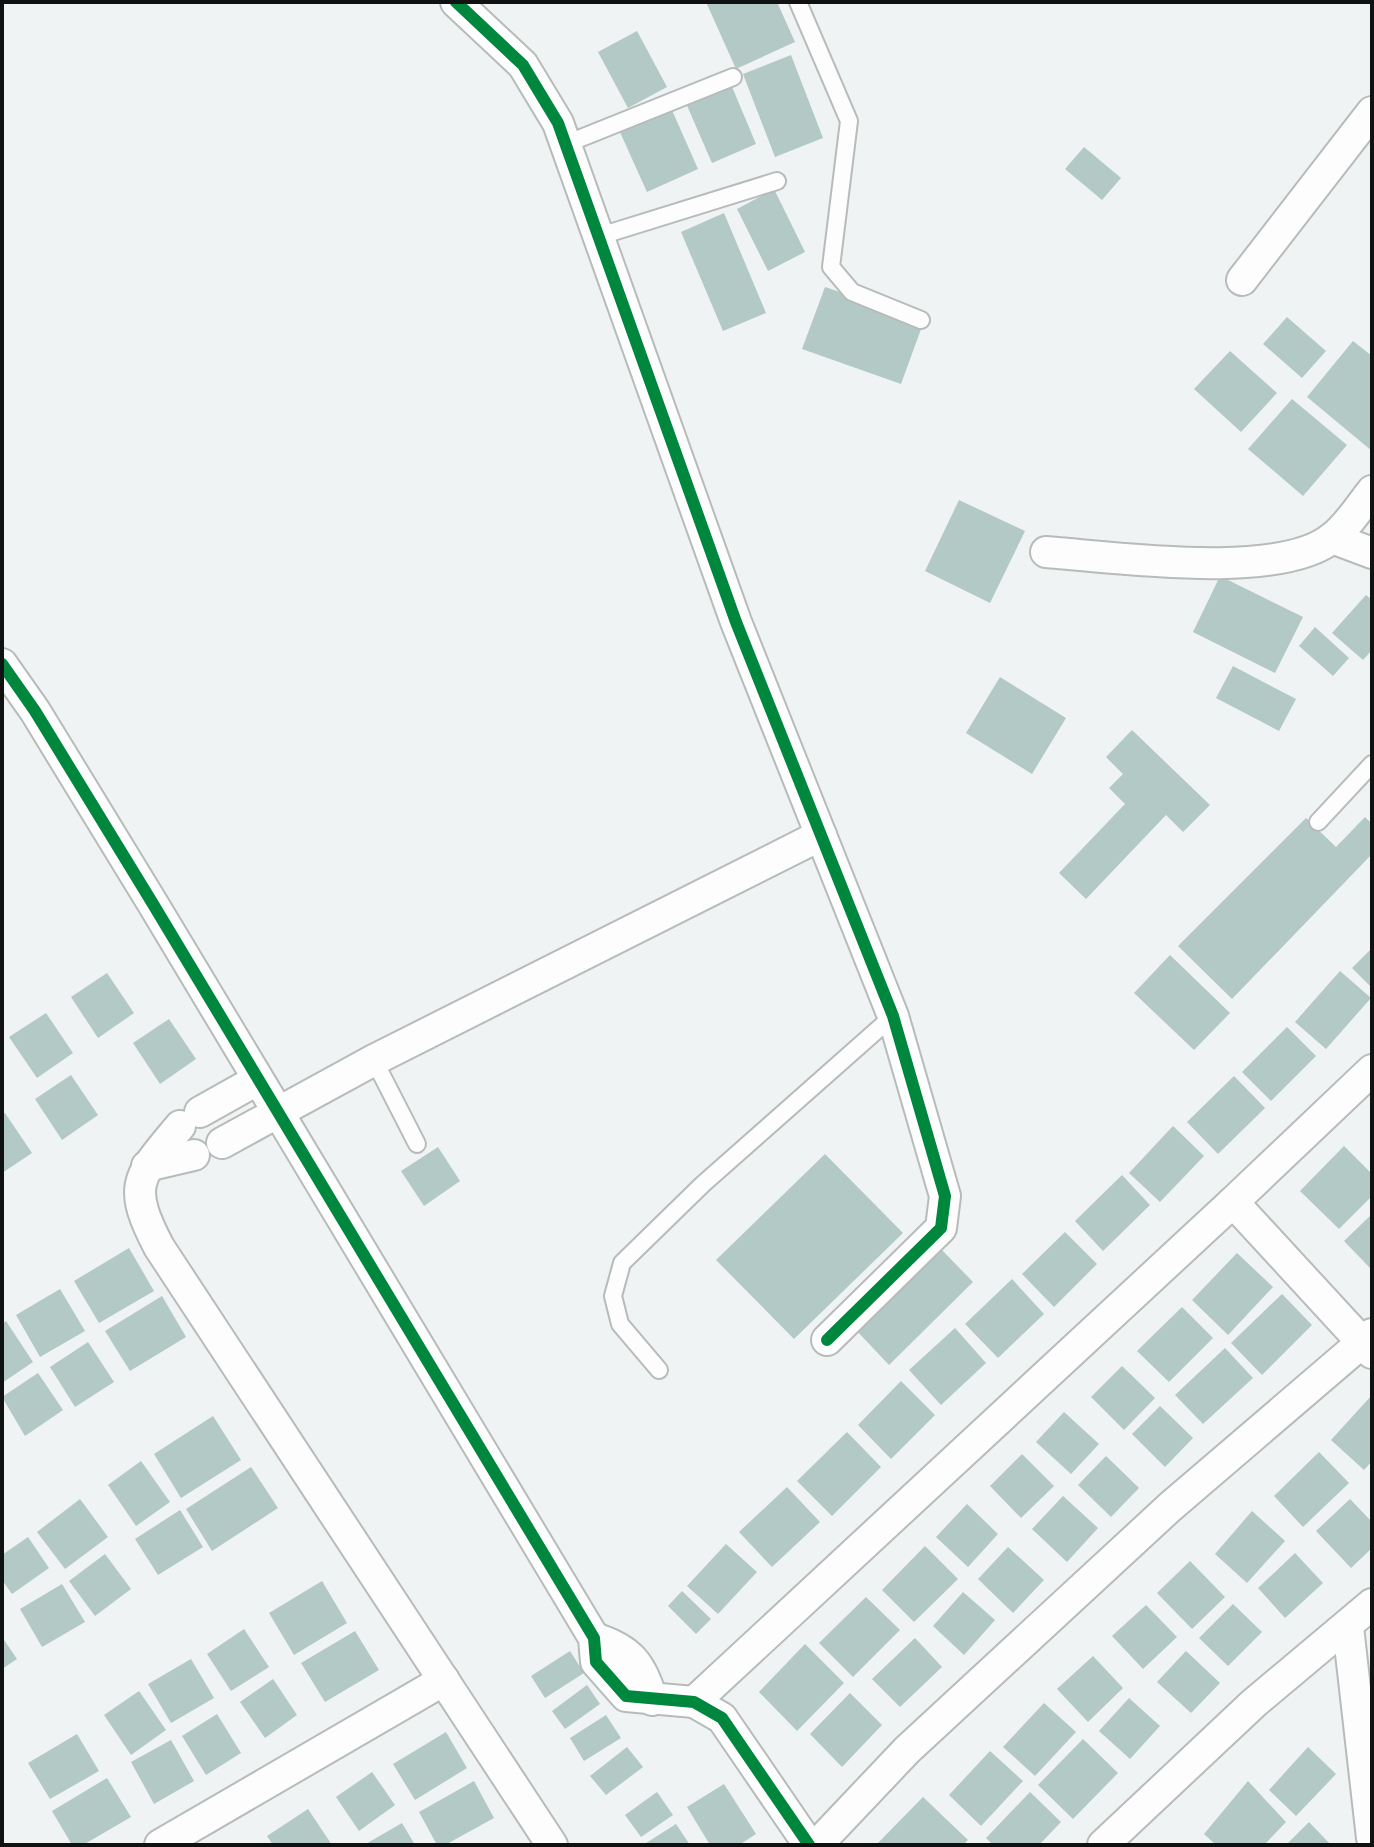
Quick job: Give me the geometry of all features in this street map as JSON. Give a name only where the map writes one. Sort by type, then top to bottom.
[{"type":"street","points":[[456,2],[523,65],[558,123],[736,622],[893,1016],[945,1196],[941,1228],[827,1340]]},
{"type":"street","points":[[1242,280],[1372,112]]},
{"type":"street","points":[[1046,552],[1240,562],[1305,553],[1332,538],[1372,491]]},
{"type":"street","points":[[1332,538],[1372,553]]},
{"type":"street","points":[[2,664],[83,788],[594,1638],[596,1662],[626,1696],[694,1702],[722,1718],[809,1845]]},
{"type":"street","points":[[147,1166],[208,1149],[374,1060],[821,835]]},
{"type":"street","points":[[694,1702],[1372,1070]]},
{"type":"street","points":[[257,1080],[190,1119],[147,1166],[137,1193],[144,1218],[159,1247],[444,1680],[544,1842]]},
{"type":"street","points":[[817,1845],[907,1750],[1150,1525],[1369,1343],[1233,1202]]},
{"type":"street","points":[[1103,1845],[1254,1703],[1372,1604]]},
{"type":"street","points":[[1348,1627],[1372,1838]]},
{"type":"street","points":[[160,1845],[444,1680]]},
{"type":"lane","points":[[798,2],[849,121],[831,267],[852,292],[921,320]]},
{"type":"lane","points":[[566,144],[733,77]]},
{"type":"lane","points":[[600,236],[777,181]]},
{"type":"lane","points":[[1318,822],[1372,764]]},
{"type":"lane","points":[[659,1370],[620,1324],[613,1296],[622,1263],[703,1184],[893,1016]]},
{"type":"lane","points":[[374,1060],[417,1144]]},
{"type":"building","points":[[706,2],[777,2],[795,42],[736,69]]},
{"type":"building","points":[[637,31],[667,87],[628,108],[598,52]]},
{"type":"building","points":[[791,55],[823,138],[775,157],[743,74]]},
{"type":"building","points":[[730,82],[756,144],[712,163],[685,101]]},
{"type":"building","points":[[671,108],[698,169],[647,192],[619,130]]},
{"type":"building","points":[[1084,147],[1121,178],[1102,200],[1065,169]]},
{"type":"building","points":[[774,189],[805,252],[768,271],[737,209]]},
{"type":"building","points":[[724,213],[766,313],[723,331],[681,232]]},
{"type":"building","points":[[825,287],[924,321],[901,384],[802,349]]},
{"type":"building","points":[[1287,317],[1326,351],[1302,378],[1263,344]]},
{"type":"building","points":[[1353,341],[1372,356],[1372,451],[1307,397]]},
{"type":"building","points":[[1230,351],[1277,393],[1241,432],[1194,389]]},
{"type":"building","points":[[1292,399],[1347,445],[1303,496],[1248,449]]},
{"type":"building","points":[[959,500],[1025,531],[990,603],[925,571]]},
{"type":"building","points":[[1220,576],[1303,617],[1275,673],[1193,632]]},
{"type":"building","points":[[1366,595],[1372,600],[1372,650],[1363,660],[1332,633]]},
{"type":"building","points":[[1315,627],[1349,658],[1333,676],[1299,646]]},
{"type":"building","points":[[1233,666],[1296,699],[1279,731],[1216,698]]},
{"type":"building","points":[[1000,677],[1066,718],[1032,774],[966,733]]},
{"type":"building","points":[[1132,730],[1210,805],[1183,832],[1166,815],[1086,899],[1059,873],[1125,804],[1109,788],[1123,774],[1106,757]]},
{"type":"building","points":[[1365,817],[1372,824],[1372,854],[1232,999],[1178,946],[1306,818],[1336,847]]},
{"type":"building","points":[[1372,948],[1372,988],[1352,968]]},
{"type":"building","points":[[1170,955],[1230,1013],[1194,1050],[1134,993]]},
{"type":"building","points":[[1340,971],[1371,998],[1326,1049],[1295,1022]]},
{"type":"building","points":[[107,973],[134,1013],[98,1038],[71,997]]},
{"type":"building","points":[[46,1013],[73,1053],[37,1078],[9,1037]]},
{"type":"building","points":[[169,1019],[196,1059],[160,1084],[133,1043]]},
{"type":"building","points":[[1287,1027],[1316,1056],[1271,1101],[1242,1072]]},
{"type":"building","points":[[71,1075],[98,1115],[62,1140],[35,1099]]},
{"type":"building","points":[[1234,1076],[1265,1108],[1218,1154],[1187,1122]]},
{"type":"building","points":[[5,1113],[32,1153],[2,1173],[2,1114]]},
{"type":"building","points":[[1173,1126],[1204,1156],[1160,1202],[1129,1173]]},
{"type":"building","points":[[1344,1146],[1372,1174],[1372,1196],[1339,1229],[1300,1191]]},
{"type":"building","points":[[438,1147],[460,1181],[424,1206],[401,1171]]},
{"type":"building","points":[[825,1154],[903,1233],[794,1339],[716,1260]]},
{"type":"building","points":[[1122,1175],[1150,1205],[1103,1251],[1075,1221]]},
{"type":"building","points":[[1372,1214],[1372,1270],[1344,1241]]},
{"type":"building","points":[[1065,1232],[1097,1264],[1054,1307],[1022,1274]]},
{"type":"building","points":[[939,1247],[973,1282],[889,1365],[855,1329]]},
{"type":"building","points":[[129,1248],[154,1291],[99,1323],[74,1281]]},
{"type":"building","points":[[1237,1253],[1273,1287],[1228,1335],[1192,1300]]},
{"type":"building","points":[[1012,1279],[1044,1314],[998,1358],[965,1324]]},
{"type":"building","points":[[60,1289],[85,1331],[40,1357],[16,1315]]},
{"type":"building","points":[[1282,1294],[1312,1325],[1262,1375],[1231,1343]]},
{"type":"building","points":[[162,1296],[186,1337],[130,1371],[105,1331]]},
{"type":"building","points":[[1182,1307],[1213,1338],[1169,1382],[1137,1351]]},
{"type":"building","points":[[6,1321],[33,1362],[2,1383],[2,1324]]},
{"type":"building","points":[[955,1328],[986,1363],[941,1405],[909,1370]]},
{"type":"building","points":[[88,1342],[114,1382],[75,1407],[50,1367]]},
{"type":"building","points":[[1225,1348],[1253,1378],[1203,1424],[1175,1395]]},
{"type":"building","points":[[1122,1366],[1155,1398],[1124,1430],[1091,1397]]},
{"type":"building","points":[[38,1373],[63,1410],[25,1436],[2,1397]]},
{"type":"building","points":[[901,1381],[935,1415],[891,1459],[858,1425]]},
{"type":"building","points":[[1372,1395],[1372,1461],[1364,1470],[1331,1440]]},
{"type":"building","points":[[1160,1406],[1193,1438],[1165,1467],[1132,1434]]},
{"type":"building","points":[[1064,1412],[1099,1444],[1071,1474],[1036,1442]]},
{"type":"building","points":[[213,1416],[241,1460],[181,1498],[154,1454]]},
{"type":"building","points":[[847,1432],[881,1467],[832,1516],[797,1481]]},
{"type":"building","points":[[1319,1452],[1349,1483],[1303,1527],[1274,1496]]},
{"type":"building","points":[[1022,1454],[1054,1486],[1021,1518],[990,1486]]},
{"type":"building","points":[[1106,1456],[1139,1488],[1111,1517],[1078,1485]]},
{"type":"building","points":[[141,1461],[170,1502],[136,1526],[108,1485]]},
{"type":"building","points":[[251,1467],[278,1508],[212,1551],[186,1509]]},
{"type":"building","points":[[787,1487],[820,1522],[772,1567],[739,1532]]},
{"type":"building","points":[[1063,1496],[1098,1528],[1067,1562],[1032,1529]]},
{"type":"building","points":[[80,1499],[108,1537],[65,1569],[37,1532]]},
{"type":"building","points":[[1350,1499],[1372,1522],[1372,1548],[1351,1568],[1316,1531]]},
{"type":"building","points":[[967,1504],[998,1534],[968,1567],[936,1537]]},
{"type":"building","points":[[180,1510],[203,1547],[158,1575],[135,1539]]},
{"type":"building","points":[[1252,1511],[1285,1541],[1247,1583],[1215,1554]]},
{"type":"building","points":[[28,1537],[49,1568],[12,1594],[2,1580],[2,1555]]},
{"type":"building","points":[[726,1544],[757,1572],[718,1614],[687,1586]]},
{"type":"building","points":[[925,1546],[958,1579],[914,1622],[882,1590]]},
{"type":"building","points":[[1008,1547],[1044,1580],[1013,1613],[978,1579]]},
{"type":"building","points":[[1295,1553],[1323,1583],[1285,1618],[1258,1588]]},
{"type":"building","points":[[105,1554],[131,1589],[95,1616],[69,1581]]},
{"type":"building","points":[[1190,1561],[1225,1597],[1192,1629],[1157,1593]]},
{"type":"building","points":[[322,1581],[347,1623],[294,1655],[269,1613]]},
{"type":"building","points":[[62,1584],[85,1622],[42,1647],[20,1609]]},
{"type":"building","points":[[682,1591],[711,1619],[696,1634],[668,1606]]},
{"type":"building","points":[[963,1592],[995,1620],[964,1655],[933,1626]]},
{"type":"building","points":[[866,1597],[900,1630],[853,1677],[819,1643]]},
{"type":"building","points":[[1233,1604],[1262,1632],[1228,1666],[1199,1638]]},
{"type":"building","points":[[1146,1605],[1177,1637],[1143,1669],[1112,1636]]},
{"type":"building","points":[[244,1629],[269,1667],[231,1691],[207,1654]]},
{"type":"building","points":[[355,1631],[379,1670],[325,1702],[301,1663]]},
{"type":"building","points":[[2,1637],[17,1659],[2,1669]]},
{"type":"building","points":[[915,1638],[942,1667],[900,1707],[872,1679]]},
{"type":"building","points":[[805,1644],[844,1683],[797,1731],[759,1692]]},
{"type":"building","points":[[570,1651],[584,1673],[545,1698],[531,1676]]},
{"type":"building","points":[[1186,1651],[1220,1683],[1191,1713],[1157,1682]]},
{"type":"building","points":[[1093,1656],[1123,1688],[1088,1722],[1057,1689]]},
{"type":"building","points":[[191,1659],[214,1698],[171,1723],[148,1684]]},
{"type":"building","points":[[273,1679],[297,1715],[265,1738],[240,1702]]},
{"type":"building","points":[[587,1685],[600,1704],[565,1729],[552,1711]]},
{"type":"building","points":[[139,1691],[166,1730],[131,1755],[104,1715]]},
{"type":"building","points":[[850,1693],[882,1725],[842,1767],[810,1734]]},
{"type":"building","points":[[1129,1698],[1160,1726],[1130,1759],[1099,1731]]},
{"type":"building","points":[[1044,1703],[1076,1732],[1035,1776],[1003,1747]]},
{"type":"building","points":[[217,1714],[241,1753],[206,1775],[182,1736]]},
{"type":"building","points":[[606,1715],[621,1738],[584,1761],[570,1738]]},
{"type":"building","points":[[446,1732],[467,1768],[415,1800],[393,1764]]},
{"type":"building","points":[[77,1734],[99,1771],[50,1799],[28,1763]]},
{"type":"building","points":[[1083,1739],[1118,1773],[1073,1819],[1038,1785]]},
{"type":"building","points":[[171,1740],[194,1781],[154,1804],[131,1762]]},
{"type":"building","points":[[627,1747],[643,1767],[606,1795],[590,1776]]},
{"type":"building","points":[[1308,1747],[1336,1774],[1296,1816],[1269,1790]]},
{"type":"building","points":[[990,1751],[1023,1781],[981,1826],[949,1795]]},
{"type":"building","points":[[372,1772],[395,1805],[359,1831],[336,1797]]},
{"type":"building","points":[[107,1778],[131,1817],[83,1845],[72,1845],[52,1811]]},
{"type":"building","points":[[474,1781],[494,1818],[445,1845],[437,1845],[419,1812]]},
{"type":"building","points":[[1248,1781],[1286,1822],[1264,1845],[1216,1845],[1204,1834]]},
{"type":"building","points":[[724,1784],[756,1834],[739,1845],[710,1845],[687,1807]]},
{"type":"building","points":[[657,1792],[673,1815],[641,1837],[625,1815]]},
{"type":"building","points":[[1030,1792],[1061,1822],[1039,1845],[993,1845],[986,1838]]},
{"type":"building","points":[[923,1797],[968,1840],[963,1845],[876,1845]]},
{"type":"building","points":[[308,1809],[332,1845],[273,1845],[267,1836]]},
{"type":"building","points":[[1309,1822],[1331,1845],[1286,1845]]},
{"type":"building","points":[[402,1823],[415,1845],[364,1845]]},
{"type":"building","points":[[676,1824],[690,1845],[643,1845]]},
{"type":"cycle path","points":[[456,2],[523,65],[558,123],[736,622],[893,1016],[945,1196],[941,1228],[827,1340]]},
{"type":"cycle path","points":[[2,664],[35,711],[153,904],[594,1638],[596,1662],[626,1696],[694,1702],[722,1718],[809,1845]]}]
